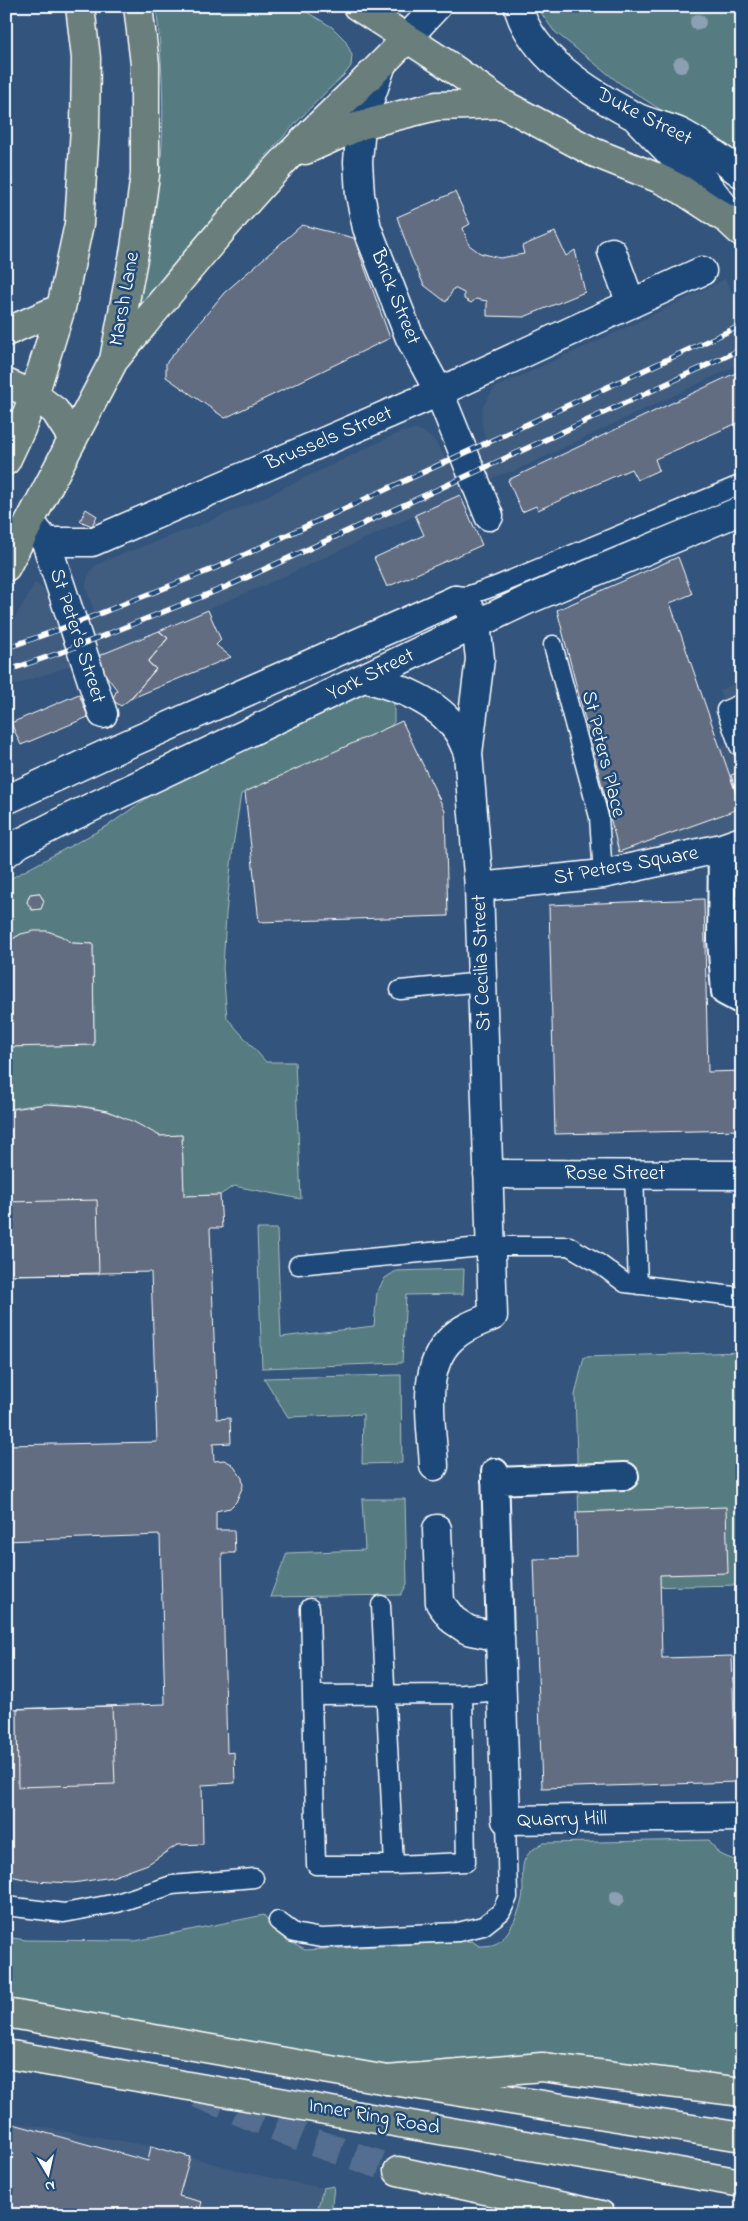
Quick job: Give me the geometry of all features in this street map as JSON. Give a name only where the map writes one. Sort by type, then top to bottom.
[{"type":"highway","points":[[6,461],[34,395],[61,308],[79,224],[86,58],[80,6]]},
{"type":"highway","name":"Marsh Lane","points":[[6,567],[38,532],[72,439],[114,360],[145,175],[145,64],[138,6]]},
{"type":"highway","points":[[357,6],[502,104],[593,152],[658,178],[682,190],[728,220],[742,233]]},
{"type":"highway","points":[[114,360],[183,275],[284,161],[407,38]]},
{"type":"highway","points":[[284,161],[323,141],[361,125],[436,106],[502,104]]},
{"type":"highway","points":[[6,332],[61,308]]},
{"type":"highway","points":[[6,383],[34,395],[56,411],[72,439]]},
{"type":"highway","name":"Inner Ring Road","points":[[6,2013],[386,2080],[742,2137]]},
{"type":"highway","name":"Inner Ring Road","points":[[6,2054],[742,2183]]},
{"type":"highway","points":[[386,2080],[542,2067],[742,2092]]},
{"type":"highway","points":[[398,2171],[601,2215]]},
{"type":"street","points":[[407,38],[437,6]]},
{"type":"street","name":"Duke Street","points":[[518,6],[520,18],[534,40],[573,78],[636,117],[682,133],[742,174]]},
{"type":"street","name":"Brick Street","points":[[380,67],[361,125],[358,162],[360,195],[367,228],[410,338],[439,392],[489,516]]},
{"type":"street","points":[[636,117],[672,155],[704,181],[742,229]]},
{"type":"street","points":[[612,252],[631,304]]},
{"type":"street","name":"Brussels Street","points":[[38,532],[92,542],[439,392],[702,271]]},
{"type":"street","name":"York Street","points":[[6,853],[20,843],[69,818],[477,623],[558,586],[742,510]]},
{"type":"street","name":"St Peter's Street","points":[[38,532],[105,722]]},
{"type":"street","name":"St Cecilia Street","points":[[434,1466],[430,1403],[433,1369],[440,1354],[452,1338],[470,1325],[493,1316],[479,887],[468,753],[480,659],[475,615],[463,601],[454,600]]},
{"type":"street","name":"York Street","points":[[6,800],[454,600]]},
{"type":"street","name":"St Cecilia Street","points":[[365,678],[394,686],[432,705],[457,731],[468,753]]},
{"type":"street","points":[[732,844],[721,940],[725,992],[742,1001]]},
{"type":"street","name":"St Peters Square","points":[[479,887],[603,874],[732,844]]},
{"type":"street","name":"Rose Street","points":[[488,1174],[742,1175]]},
{"type":"street","points":[[437,1529],[440,1604],[453,1620],[468,1630],[500,1637],[495,1477],[625,1476]]},
{"type":"street","name":"Quarry Hill","points":[[500,1637],[506,1820],[742,1817]]},
{"type":"lane","name":"York Street","points":[[454,600],[496,586],[742,484]]},
{"type":"lane","name":"St Peters Place","points":[[553,645],[599,817],[603,874]]},
{"type":"lane","points":[[739,746],[726,710],[742,703]]},
{"type":"lane","points":[[400,990],[482,982]]},
{"type":"lane","points":[[634,1174],[638,1285]]},
{"type":"lane","points":[[298,1265],[491,1246],[568,1246],[598,1263],[624,1283],[742,1297]]},
{"type":"lane","points":[[382,1605],[394,1865]]},
{"type":"lane","points":[[310,1608],[316,1865],[394,1865],[466,1862],[463,1694]]},
{"type":"lane","points":[[312,1695],[463,1694],[502,1691]]},
{"type":"lane","points":[[278,1921],[294,1933],[321,1938],[458,1932],[483,1926],[501,1912],[508,1896],[506,1820]]},
{"type":"lane","points":[[6,1906],[64,1913],[117,1903],[172,1885],[254,1878]]},
{"type":"shaded area","points":[[725,279],[742,313],[742,363],[515,471],[499,475],[460,495],[265,585],[93,658],[6,688],[6,633],[35,583],[45,590],[59,629],[95,615],[86,587],[87,578],[94,566],[252,503],[400,432],[423,431],[435,441],[445,457],[485,439],[481,419],[483,406],[494,388],[619,331]]},
{"type":"shaded area","points":[[742,680],[742,828],[618,861],[612,851],[596,781],[736,741],[720,690]]},
{"type":"shaded area","points":[[6,2121],[151,2146],[248,2173],[323,2188],[316,2215],[6,2215]]},
{"type":"green space","points":[[156,6],[297,6],[332,27],[345,40],[352,55],[351,66],[345,74],[273,148],[143,304],[138,300],[156,202],[162,143],[162,74]]},
{"type":"green space","points":[[536,6],[742,6],[742,163],[618,82],[554,31]]},
{"type":"green space","points":[[372,682],[394,702],[394,722],[388,729],[241,794],[226,914],[223,968],[227,1018],[266,1062],[295,1062],[301,1199],[234,1186],[220,1195],[184,1196],[182,1135],[159,1135],[113,1113],[82,1106],[44,1104],[6,1110],[6,1047],[94,1045],[93,944],[72,943],[61,936],[47,931],[21,934],[6,943],[6,881],[109,825],[203,758]],"holes":[[[39,893],[44,900],[41,909],[32,910],[27,902],[30,894]]]},
{"type":"green space","points":[[257,1229],[277,1229],[281,1337],[374,1326],[377,1292],[385,1278],[396,1271],[464,1269],[463,1294],[406,1295],[402,1363],[262,1368]]},
{"type":"green space","points":[[742,1352],[742,1585],[589,1588],[580,1553],[575,1395],[584,1357]]},
{"type":"green space","points":[[401,1375],[402,1463],[362,1464],[363,1414],[288,1417],[264,1378]]},
{"type":"green space","points":[[362,1499],[405,1499],[407,1584],[401,1595],[270,1597],[287,1553],[365,1550]]},
{"type":"green space","points":[[709,1840],[719,1854],[742,1863],[742,2078],[631,2063],[542,2056],[353,2071],[6,2010],[6,1937],[26,1940],[135,1941],[264,1915],[282,1935],[305,1950],[472,1941],[479,1946],[489,1946],[500,1941],[510,1929],[521,1905],[524,1863],[529,1853],[543,1843]]},
{"type":"green space","points":[[334,2186],[331,2215],[316,2215],[323,2188]]},
{"type":"building","points":[[455,192],[470,224],[463,228],[469,245],[480,253],[500,258],[524,254],[522,246],[555,232],[566,256],[575,250],[585,292],[524,317],[487,316],[487,301],[476,299],[471,303],[464,299],[464,293],[454,288],[446,302],[424,285],[411,257],[397,217]]},
{"type":"building","points":[[302,225],[354,238],[390,338],[225,418],[166,377],[166,363],[224,293]]},
{"type":"building","points":[[742,370],[742,421],[655,459],[659,470],[637,480],[631,469],[538,510],[536,506],[522,512],[508,480]]},
{"type":"building","points":[[460,495],[482,545],[387,587],[374,558],[424,535],[415,515]]},
{"type":"building","points":[[86,509],[97,516],[92,526],[80,521]]},
{"type":"building","points":[[678,557],[692,594],[670,603],[741,808],[619,852],[557,610]]},
{"type":"building","points":[[208,610],[221,640],[216,645],[231,657],[130,699],[156,669],[148,662],[168,638],[159,631]]},
{"type":"building","points":[[159,631],[168,638],[148,662],[156,669],[130,699],[121,706],[112,700],[117,690],[93,658]]},
{"type":"building","points":[[79,694],[88,717],[21,745],[11,723]]},
{"type":"building","points":[[402,721],[445,811],[448,916],[259,922],[245,792]]},
{"type":"building","points":[[742,771],[742,808],[741,808],[731,775]]},
{"type":"building","points":[[39,893],[44,901],[41,909],[32,910],[27,902],[30,894]]},
{"type":"building","points":[[704,899],[708,1072],[742,1071],[742,1130],[555,1134],[549,905]]},
{"type":"building","points":[[47,931],[61,936],[72,943],[93,944],[94,1045],[6,1047],[6,943],[21,934]]},
{"type":"building","points":[[742,935],[742,985],[736,990],[735,963],[738,936]]},
{"type":"building","points":[[47,1104],[78,1106],[107,1111],[134,1122],[160,1136],[182,1135],[184,1196],[220,1195],[222,1228],[210,1228],[217,1419],[230,1418],[231,1443],[213,1444],[214,1461],[224,1460],[232,1464],[242,1478],[243,1486],[236,1502],[230,1508],[216,1511],[216,1530],[234,1530],[235,1553],[222,1553],[227,1753],[234,1752],[235,1783],[202,1785],[203,1844],[177,1845],[148,1864],[112,1877],[73,1883],[33,1881],[6,1875],[6,1709],[165,1704],[160,1535],[6,1541],[6,1445],[157,1442],[151,1272],[6,1275],[6,1110]]},
{"type":"building","points":[[97,1200],[99,1274],[6,1275],[6,1202]]},
{"type":"building","points":[[726,1507],[728,1573],[660,1575],[662,1658],[732,1656],[736,1782],[542,1788],[534,1559],[577,1558],[576,1512]]},
{"type":"building","points":[[112,1706],[115,1784],[18,1787],[17,1709]]},
{"type":"building","points":[[6,2122],[148,2161],[151,2146],[190,2157],[179,2196],[202,2202],[198,2215],[6,2215]]},
{"type":"tunnel","points":[[198,2094],[310,2141],[398,2171]]},
{"type":"railway","points":[[6,648],[58,630],[218,567],[742,325]]},
{"type":"railway","points":[[6,671],[65,651],[226,587],[742,349]]}]
